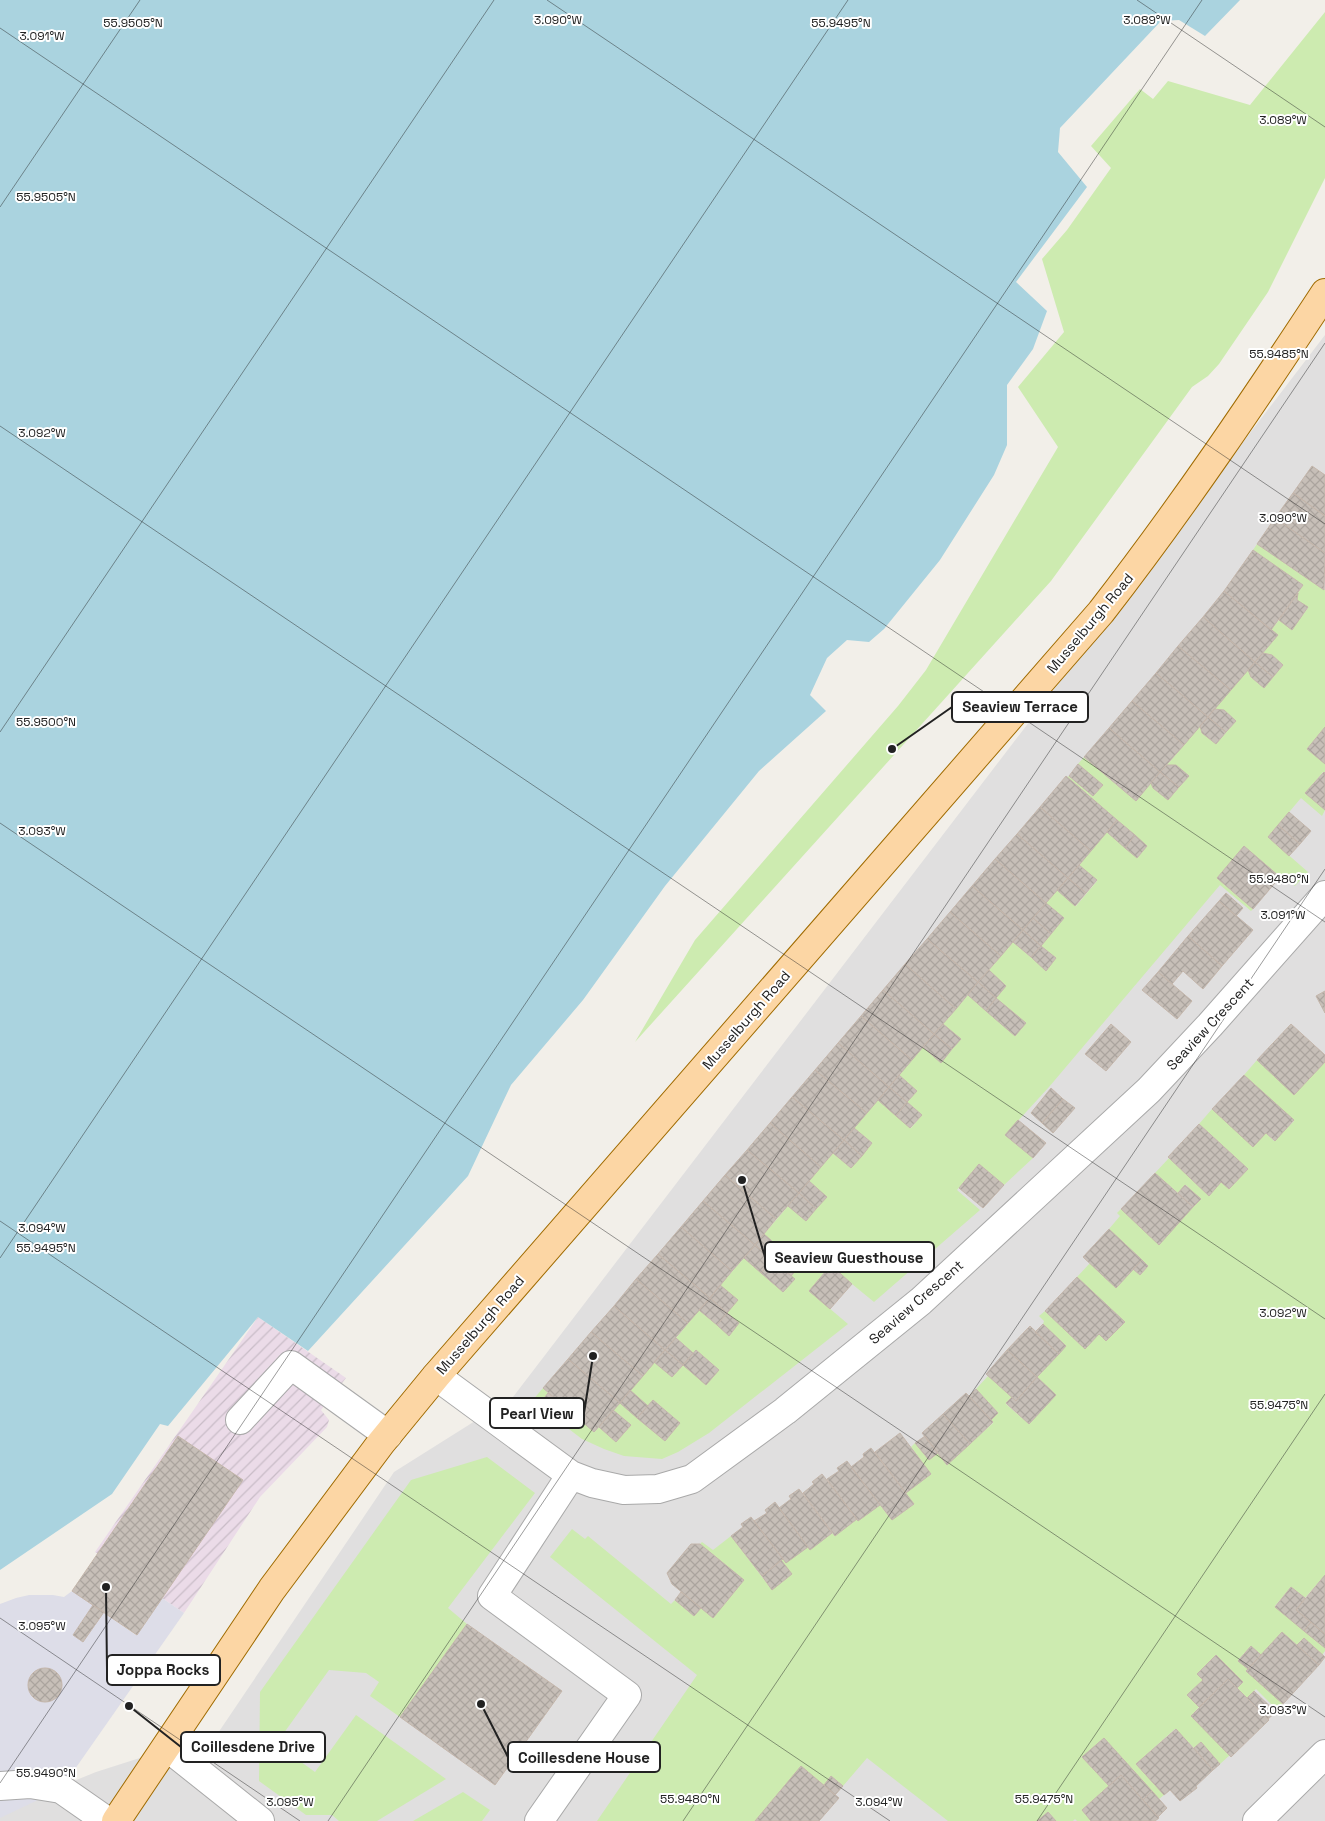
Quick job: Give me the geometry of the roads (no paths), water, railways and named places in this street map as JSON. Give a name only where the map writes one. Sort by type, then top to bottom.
[{"type":"main road","name":"Musselburgh Road","points":[[116,1821],[272,1589],[388,1435],[436,1376],[1101,612],[1161,534],[1263,387],[1325,293]]},
{"type":"street","name":"Seaview Crescent","points":[[436,1376],[571,1475],[592,1483],[624,1490],[658,1489],[692,1479],[786,1411],[921,1301],[1148,1090],[1210,1025],[1325,895]]},
{"type":"street","points":[[240,1420],[291,1365],[388,1435]]},
{"type":"street","points":[[539,1821],[627,1695],[492,1596],[571,1475]]},
{"type":"street","points":[[166,1747],[260,1821]]},
{"type":"street","points":[[1257,1821],[1325,1754]]},
{"type":"street","points":[[0,1786],[30,1784],[61,1789],[107,1821]]},
{"type":"water","points":[[0,0],[1240,0],[1205,36],[1179,20],[1161,21],[1060,128],[1058,152],[1087,187],[1016,282],[1047,311],[1033,349],[1007,385],[1007,445],[994,475],[940,560],[884,629],[869,642],[847,640],[827,658],[810,695],[826,711],[759,771],[665,886],[583,1000],[511,1085],[468,1176],[308,1351],[258,1317],[168,1426],[160,1424],[112,1494],[0,1570]]},
{"type":"place","name":"Seaview Terrace","points":[[892,749]]},
{"type":"place","name":"Seaview Guesthouse","points":[[742,1180]]},
{"type":"place","name":"Pearl View","points":[[593,1356]]},
{"type":"place","name":"Joppa Rocks","points":[[106,1587]]},
{"type":"place","name":"Coillesdene House","points":[[481,1704]]},
{"type":"place","name":"Coillesdene Drive","points":[[129,1706]]}]
